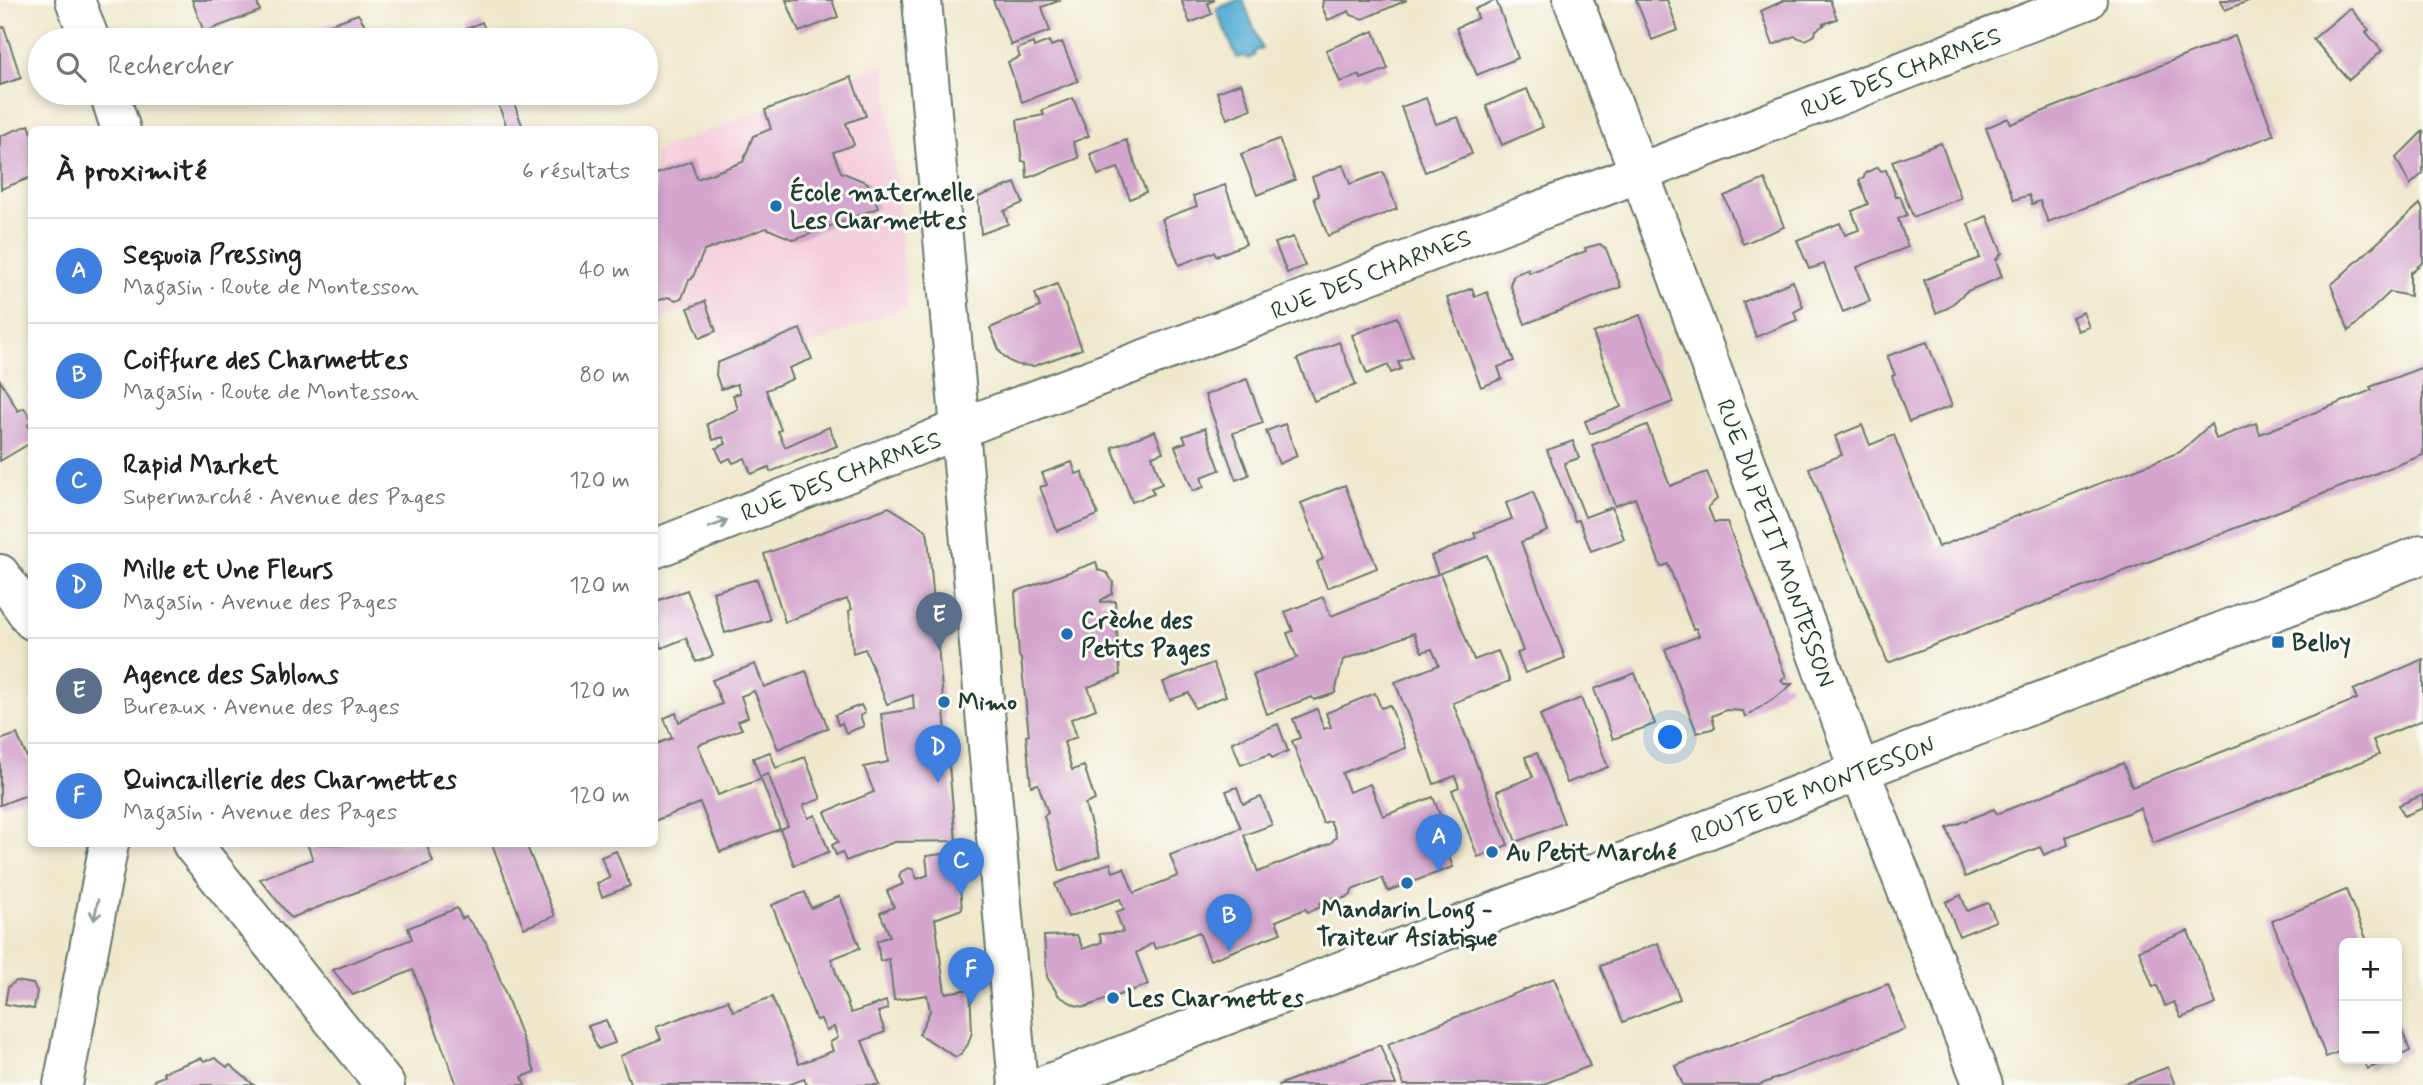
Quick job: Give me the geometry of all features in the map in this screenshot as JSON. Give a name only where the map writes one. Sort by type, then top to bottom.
[{"type":"street","points":[[75,0],[86,28]]},
{"type":"street","points":[[922,0],[1018,1085]]},
{"type":"street","name":"RUE DU PETIT MONTESSON","points":[[1573,0],[1860,771],[1983,1085]]},
{"type":"street","name":"RUE DES CHARMES","points":[[658,547],[960,429],[1639,173],[2087,0]]},
{"type":"street","points":[[113,105],[120,126]]},
{"type":"street","name":"ROUTE DE MONTESSON","points":[[1045,1085],[2423,554]]},
{"type":"street","points":[[0,574],[28,614]]},
{"type":"street","points":[[63,1085],[108,847]]},
{"type":"street","points":[[194,847],[385,1085]]},
{"type":"shaded area","name":"École maternelle Les Charmettes","points":[[885,64],[908,306],[734,376],[705,302],[658,320],[658,150]]},
{"type":"water","points":[[1243,0],[1262,49],[1255,51],[1254,56],[1248,59],[1243,56],[1237,58],[1216,9]]},
{"type":"building","points":[[192,0],[256,0],[260,11],[215,28],[202,28]]},
{"type":"building","points":[[786,0],[832,0],[838,17],[799,32]]},
{"type":"building","points":[[993,0],[1061,0],[1042,7],[1050,31],[1011,45]]},
{"type":"building","points":[[1215,0],[1208,3],[1212,14],[1190,23],[1182,2]]},
{"type":"building","points":[[1323,0],[1407,0],[1363,19],[1351,15],[1349,11],[1328,20],[1322,7]]},
{"type":"building","points":[[1496,0],[1518,58],[1477,75],[1456,28],[1478,18],[1475,9]]},
{"type":"building","points":[[1636,0],[1667,0],[1678,30],[1652,40]]},
{"type":"building","points":[[1785,0],[1830,0],[1837,19],[1823,24],[1816,30],[1815,35],[1805,40],[1794,36],[1773,45],[1761,11]]},
{"type":"building","points":[[2221,0],[2251,0],[2225,10]]},
{"type":"building","points":[[2350,8],[2369,30],[2366,32],[2382,51],[2349,80],[2313,39]]},
{"type":"building","points":[[358,14],[365,25],[364,28],[320,28]]},
{"type":"building","points":[[482,22],[484,28],[468,28]]},
{"type":"building","points":[[4,27],[21,78],[0,85],[0,28]]},
{"type":"building","points":[[1374,31],[1388,69],[1361,79],[1360,75],[1340,82],[1326,50]]},
{"type":"building","points":[[2235,36],[2274,135],[2048,222],[2040,201],[2032,204],[2029,195],[2014,200],[1986,128],[2008,118],[2011,124]]},
{"type":"building","points":[[1049,41],[1051,46],[1062,42],[1078,81],[1022,102],[1008,62],[1020,57],[1017,49],[1033,43],[1034,47]]},
{"type":"building","points":[[851,77],[866,116],[846,123],[854,145],[833,152],[841,172],[868,183],[878,208],[794,240],[766,228],[704,251],[682,298],[676,300],[668,297],[658,301],[658,173],[691,161],[697,179],[743,162],[753,136],[771,129],[765,110]]},
{"type":"building","points":[[1241,83],[1251,109],[1227,119],[1217,92]]},
{"type":"building","points":[[1527,89],[1543,127],[1502,145],[1486,106]]},
{"type":"building","points":[[1073,98],[1089,136],[1073,142],[1079,158],[1027,178],[1017,120],[1044,115],[1042,110]]},
{"type":"building","points":[[1426,98],[1436,124],[1458,117],[1472,154],[1425,172],[1401,107]]},
{"type":"building","points":[[499,105],[515,105],[522,126],[506,126]]},
{"type":"building","points":[[29,126],[28,179],[1,189],[0,136]]},
{"type":"building","points":[[2423,131],[2423,173],[2410,185],[2396,158]]},
{"type":"building","points":[[1279,139],[1295,180],[1257,195],[1241,154]]},
{"type":"building","points":[[1126,140],[1146,192],[1130,199],[1118,168],[1098,175],[1090,154]]},
{"type":"building","points":[[1941,143],[1961,198],[1913,217],[1892,161]]},
{"type":"building","points":[[1343,165],[1350,184],[1383,172],[1397,209],[1328,236],[1314,198],[1319,196],[1312,177]]},
{"type":"building","points":[[1878,167],[1881,171],[1886,170],[1896,197],[1900,196],[1907,215],[1898,219],[1908,247],[1857,267],[1870,301],[1843,312],[1824,264],[1809,269],[1797,240],[1840,223],[1845,235],[1859,230],[1852,211],[1868,204],[1859,180],[1864,178],[1865,173]]},
{"type":"building","points":[[1765,179],[1784,227],[1743,244],[1724,196]]},
{"type":"building","points":[[1015,183],[1023,203],[1004,211],[1008,224],[981,234],[978,197]]},
{"type":"building","points":[[1225,185],[1246,244],[1216,256],[1214,252],[1179,265],[1162,219],[1197,206],[1193,196]]},
{"type":"building","points":[[2420,204],[2423,211],[2423,262],[2410,273],[2410,296],[2390,292],[2349,331],[2331,285]]},
{"type":"building","points":[[1987,216],[2002,253],[1996,260],[2002,277],[1967,291],[1948,308],[1936,313],[1924,280],[1980,258],[1968,224]]},
{"type":"building","points":[[1293,237],[1305,266],[1287,273],[1275,243]]},
{"type":"building","points":[[1600,244],[1606,249],[1621,287],[1525,324],[1510,284],[1514,275],[1528,269],[1529,273]]},
{"type":"building","points":[[1793,281],[1803,307],[1794,312],[1797,320],[1756,337],[1743,302]]},
{"type":"building","points":[[1057,284],[1082,349],[1034,366],[1018,365],[1009,361],[1000,352],[990,328],[1040,307],[1035,293]]},
{"type":"building","points":[[1472,288],[1475,297],[1487,292],[1514,361],[1498,367],[1502,379],[1481,387],[1447,298]]},
{"type":"building","points":[[705,301],[716,331],[700,338],[688,308]]},
{"type":"building","points":[[2083,312],[2089,327],[2078,331],[2072,317]]},
{"type":"building","points":[[1640,315],[1673,402],[1590,434],[1585,421],[1621,407],[1593,333]]},
{"type":"building","points":[[1397,317],[1412,357],[1398,362],[1401,369],[1391,373],[1388,365],[1367,374],[1352,335]]},
{"type":"building","points":[[800,329],[812,359],[789,368],[793,379],[766,390],[781,430],[778,431],[785,447],[829,427],[837,446],[770,472],[769,467],[751,474],[745,458],[733,463],[730,458],[722,462],[716,448],[726,444],[723,437],[713,440],[707,424],[738,409],[733,395],[740,393],[737,384],[721,389],[716,375],[717,363]]},
{"type":"building","points":[[1339,342],[1356,385],[1314,401],[1297,359]]},
{"type":"building","points":[[1927,342],[1952,406],[1909,422],[1887,356]]},
{"type":"building","points":[[2423,367],[2423,455],[1888,663],[1809,468],[1842,455],[1835,436],[1862,425],[1870,445],[1894,435],[1938,547],[2180,452],[2211,424],[2216,439],[2256,423],[2260,434]]},
{"type":"building","points":[[1247,379],[1263,423],[1233,433],[1249,475],[1236,480],[1205,395]]},
{"type":"building","points":[[0,380],[18,411],[24,408],[28,414],[28,444],[0,461]]},
{"type":"building","points":[[1285,424],[1297,456],[1279,464],[1266,431]]},
{"type":"building","points":[[1647,425],[1670,486],[1707,472],[1717,499],[1708,507],[1714,522],[1727,522],[1786,677],[1781,680],[1784,684],[1792,684],[1745,717],[1743,711],[1726,710],[1712,716],[1715,728],[1697,733],[1665,649],[1699,636],[1696,628],[1693,629],[1668,564],[1661,567],[1635,498],[1615,506],[1592,445]]},
{"type":"building","points":[[1205,428],[1220,470],[1201,477],[1204,487],[1193,491],[1175,446],[1186,442],[1183,436]]},
{"type":"building","points":[[1155,431],[1163,452],[1152,456],[1162,484],[1151,488],[1154,494],[1132,502],[1112,447]]},
{"type":"building","points":[[1573,441],[1579,458],[1564,463],[1585,517],[1612,507],[1624,539],[1591,551],[1579,520],[1575,521],[1547,450]]},
{"type":"building","points":[[1072,462],[1076,474],[1082,472],[1098,515],[1057,531],[1040,487],[1047,485],[1042,473]]},
{"type":"building","points":[[1345,485],[1377,568],[1327,588],[1317,562],[1323,559],[1301,503]]},
{"type":"building","points":[[1533,492],[1548,531],[1521,542],[1565,658],[1525,673],[1517,653],[1523,651],[1487,555],[1440,573],[1474,660],[1498,651],[1510,681],[1453,703],[1508,845],[1478,857],[1452,790],[1459,787],[1455,776],[1434,784],[1395,682],[1439,665],[1432,649],[1422,652],[1414,633],[1343,660],[1335,693],[1314,700],[1312,697],[1267,714],[1253,675],[1297,658],[1287,633],[1293,631],[1285,612],[1323,597],[1331,616],[1438,574],[1431,556],[1476,538],[1474,533],[1512,519],[1506,503]]},
{"type":"building","points":[[889,507],[926,530],[928,537],[956,841],[894,842],[846,861],[842,852],[836,855],[832,845],[838,842],[825,812],[874,792],[864,767],[888,762],[881,714],[914,709],[913,695],[887,704],[865,649],[853,653],[849,611],[852,609],[847,599],[785,622],[764,554]]},
{"type":"building","name":"Crèche des Petits Pages","points":[[1096,562],[1098,570],[1107,573],[1113,582],[1112,594],[1101,602],[1115,601],[1120,675],[1088,687],[1096,709],[1071,719],[1077,737],[1064,742],[1072,770],[1084,766],[1095,800],[1085,804],[1100,856],[1060,871],[1044,816],[1048,813],[1038,784],[1031,786],[1026,736],[1029,735],[1019,656],[1015,592]]},
{"type":"building","points":[[757,579],[770,620],[725,633],[713,592]]},
{"type":"building","points":[[687,590],[713,656],[696,662],[686,638],[662,648],[658,639],[658,601]]},
{"type":"building","points":[[2423,659],[2423,720],[2373,740],[2379,755],[2153,843],[2140,808],[2066,837],[2068,845],[2044,855],[2040,847],[1965,877],[1947,828],[1994,809],[1997,814],[2123,763],[2132,787],[2357,699],[2353,690]]},
{"type":"building","points":[[1213,663],[1226,696],[1195,708],[1189,693],[1170,700],[1163,682]]},
{"type":"building","points":[[755,664],[764,687],[806,671],[828,728],[778,749],[754,691],[741,696],[748,717],[738,721],[742,729],[698,745],[718,795],[761,779],[780,829],[720,852],[700,803],[658,819],[658,743],[672,738],[664,718],[676,713],[679,722],[722,704],[712,680]]},
{"type":"building","points":[[1635,673],[1655,724],[1613,739],[1594,689]]},
{"type":"building","points":[[1375,693],[1381,708],[1390,705],[1406,748],[1342,773],[1349,792],[1370,784],[1383,816],[1433,797],[1443,823],[1437,825],[1453,867],[1388,891],[1382,878],[1352,890],[1351,895],[1339,900],[1335,897],[1320,903],[1319,908],[1308,912],[1305,909],[1276,921],[1281,933],[1210,960],[1199,932],[1155,949],[1153,943],[1136,953],[1148,985],[1085,1007],[1059,996],[1047,977],[1044,936],[1077,935],[1083,949],[1102,942],[1099,934],[1123,932],[1116,912],[1124,909],[1120,899],[1068,917],[1055,884],[1110,863],[1113,872],[1124,868],[1134,893],[1178,876],[1170,855],[1241,828],[1226,791],[1237,787],[1243,804],[1261,797],[1272,825],[1244,835],[1258,872],[1331,843],[1336,837],[1335,832],[1330,821],[1323,823],[1292,741],[1300,738],[1293,719],[1317,709],[1324,729],[1331,727],[1326,713]]},
{"type":"building","points":[[1581,698],[1608,767],[1567,783],[1540,715]]},
{"type":"building","points":[[861,705],[865,713],[860,716],[864,726],[846,733],[842,723],[838,725],[835,715]]},
{"type":"building","points":[[1278,724],[1288,751],[1272,758],[1270,754],[1241,765],[1232,742]]},
{"type":"building","points":[[17,734],[28,760],[28,794],[0,805],[0,740]]},
{"type":"building","points":[[770,752],[776,768],[805,757],[821,799],[803,805],[808,818],[815,815],[829,852],[794,865],[780,829],[788,826],[768,774],[760,777],[753,758]]},
{"type":"building","points":[[1537,753],[1564,823],[1516,842],[1497,791],[1533,777],[1525,757]]},
{"type":"building","points":[[2423,795],[2423,808],[2404,816],[2399,805]]},
{"type":"building","points":[[308,847],[427,847],[433,862],[291,918],[260,879],[313,859]]},
{"type":"building","points":[[493,847],[527,847],[555,916],[524,928]]},
{"type":"building","points":[[616,851],[630,886],[602,897],[597,883],[610,878],[601,857]]},
{"type":"building","points":[[957,852],[962,909],[935,919],[945,993],[970,989],[972,1032],[968,1044],[956,1057],[919,1034],[930,1011],[927,995],[894,1000],[889,959],[880,961],[877,941],[890,936],[880,913],[894,907],[887,891],[903,884],[899,876],[901,872],[908,868],[913,869],[917,879],[928,875],[926,856]]},
{"type":"building","points":[[2346,890],[2366,938],[2339,938],[2339,1052],[2326,1057],[2272,921]]},
{"type":"building","points":[[805,892],[811,908],[840,896],[860,948],[831,959],[851,1013],[886,1001],[888,1009],[878,1012],[885,1032],[862,1041],[880,1085],[807,1085],[804,1079],[788,1085],[631,1085],[620,1056],[661,1039],[656,1027],[728,1000],[733,1011],[772,997],[799,1064],[833,1051],[830,1042],[838,1038],[834,1027],[826,1031],[821,1019],[816,1020],[772,905]]},
{"type":"building","points":[[1961,895],[1967,911],[1988,903],[1996,921],[1959,936],[1946,902]]},
{"type":"building","points":[[457,908],[462,919],[466,917],[486,942],[535,1072],[522,1077],[525,1085],[457,1085],[413,970],[353,995],[333,970],[412,939],[408,928]]},
{"type":"building","points":[[2188,931],[2216,1004],[2181,1018],[2174,1002],[2165,1006],[2157,985],[2153,987],[2139,950]]},
{"type":"building","points":[[1658,943],[1680,999],[1623,1022],[1600,966]]},
{"type":"building","points":[[1554,978],[1590,1066],[1541,1085],[1404,1085],[1388,1044]]},
{"type":"building","points":[[16,981],[33,984],[37,991],[34,1009],[5,1004],[8,987]]},
{"type":"building","points":[[1888,984],[1905,1029],[1759,1085],[1683,1085],[1675,1066]]},
{"type":"building","points":[[606,1020],[615,1043],[598,1049],[588,1026]]},
{"type":"building","points":[[2402,1031],[2410,1051],[2402,1055]]},
{"type":"building","points":[[1380,1045],[1396,1085],[1278,1085]]},
{"type":"building","points":[[201,1058],[204,1061],[215,1058],[227,1067],[230,1065],[254,1085],[153,1085],[154,1080],[164,1076],[163,1072]]},
{"type":"building","points":[[2365,1064],[2380,1064],[2367,1069]]},
{"type":"building","points":[[2168,1067],[2175,1085],[2122,1085]]},
{"type":"place","name":"École maternelle Les Charmettes","points":[[776,206]]},
{"type":"place","name":"Crèche des Petits Pages","points":[[1067,634]]},
{"type":"place","name":"Belloy","points":[[2278,642]]},
{"type":"place","name":"Agence des Sablons","points":[[939,650]]},
{"type":"place","name":"Mimo","points":[[944,702]]},
{"type":"place","name":"Mille et Une Fleurs","points":[[938,783]]},
{"type":"place","name":"Au Petit Marché","points":[[1492,852]]},
{"type":"place","name":"Sequoia Pressing","points":[[1439,872]]},
{"type":"place","name":"Mandarin Long - Traiteur Asiatique","points":[[1407,883]]},
{"type":"place","name":"Rapid Market","points":[[961,896]]},
{"type":"place","name":"Coiffure des Charmettes","points":[[1229,952]]},
{"type":"place","name":"Les Charmettes","points":[[1113,998]]},
{"type":"place","name":"Quincaillerie des Charmettes","points":[[971,1005]]}]
